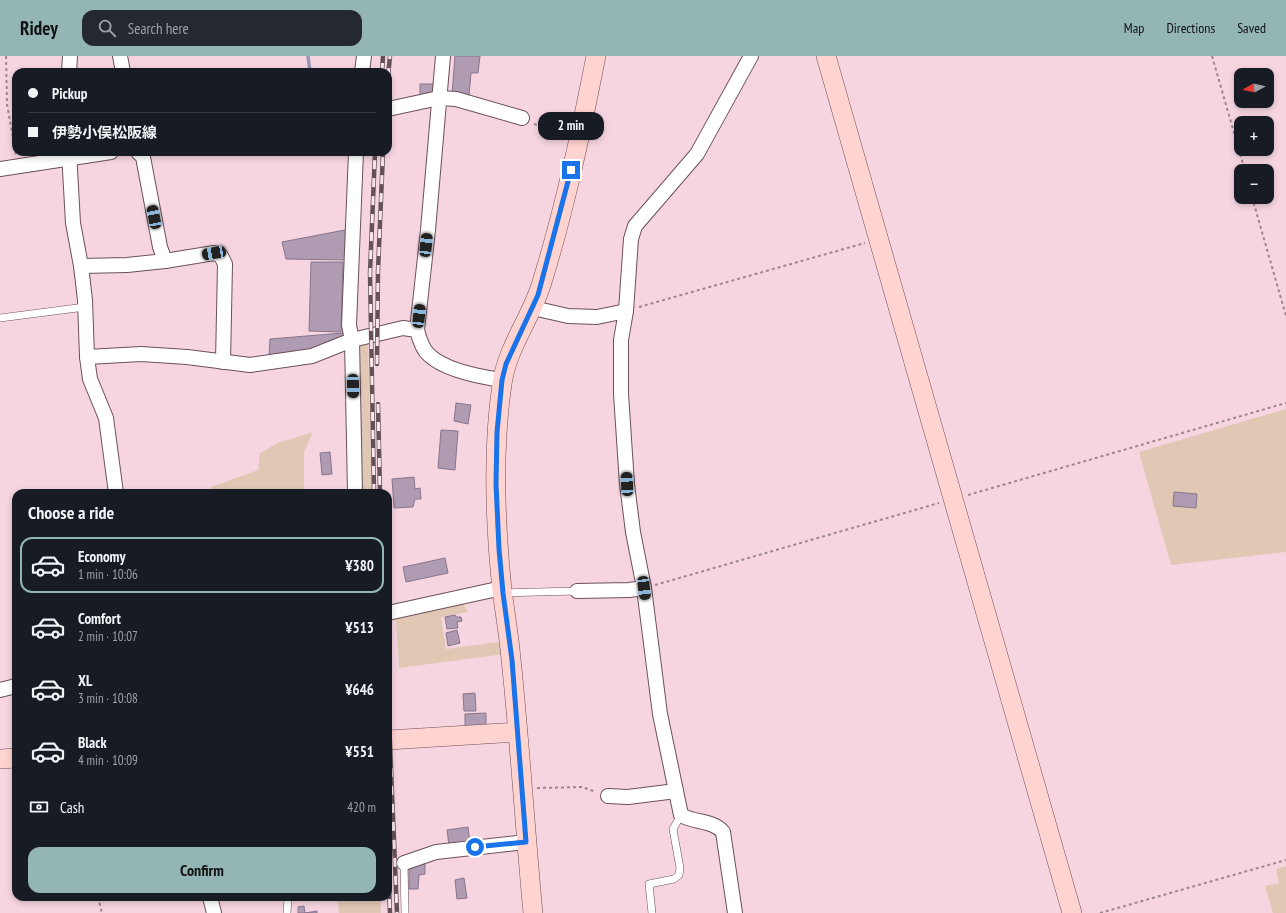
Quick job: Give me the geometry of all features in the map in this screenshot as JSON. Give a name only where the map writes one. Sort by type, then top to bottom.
[{"type":"street","points":[[69,68],[70,56]]},
{"type":"street","points":[[120,56],[122,68]]},
{"type":"street","points":[[362,68],[364,56]]},
{"type":"street","points":[[443,56],[428,230],[417,330],[420,342],[428,355],[438,361],[454,369],[476,376],[502,380]]},
{"type":"street","points":[[533,913],[512,660],[503,590],[496,484],[497,432],[502,380],[506,364],[533,308],[550,255],[580,135],[596,56]]},
{"type":"street","points":[[735,913],[723,832],[718,826],[681,815],[660,714],[644,588],[633,532],[627,484],[621,402],[621,340],[626,311],[631,239],[635,226],[697,154],[751,56]]},
{"type":"street","points":[[826,56],[1072,913]]},
{"type":"street","points":[[392,108],[439,98],[456,99],[522,118]]},
{"type":"street","points":[[0,169],[64,156]]},
{"type":"street","points":[[69,156],[73,223],[81,266],[85,307],[87,357],[90,379],[106,418],[115,489]]},
{"type":"street","points":[[142,156],[160,247],[165,261]]},
{"type":"street","points":[[355,489],[352,340],[349,325],[356,156]]},
{"type":"street","points":[[81,266],[128,265],[214,253],[221,256],[225,264],[223,362]]},
{"type":"street","points":[[533,308],[568,316],[598,317],[626,311]]},
{"type":"street","points":[[87,357],[141,354],[188,357],[250,365],[312,356],[352,340],[403,328],[417,330]]},
{"type":"street","points":[[577,591],[630,590],[644,588]]},
{"type":"street","points":[[392,612],[503,590]]},
{"type":"street","points":[[0,690],[12,687]]},
{"type":"street","points":[[392,740],[517,732]]},
{"type":"street","points":[[0,759],[12,758]]},
{"type":"street","points":[[608,796],[628,797],[676,791]]},
{"type":"street","points":[[404,863],[436,852],[526,842]]},
{"type":"street","points":[[211,901],[214,913]]},
{"type":"lane","points":[[0,318],[85,307]]},
{"type":"lane","points":[[503,590],[577,591]]},
{"type":"lane","points":[[652,913],[649,884],[674,879],[679,875],[680,868],[674,829],[681,815]]},
{"type":"lane","points":[[404,863],[405,913]]},
{"type":"lane","points":[[287,913],[288,901]]},
{"type":"path","points":[[6,56],[7,104],[12,132]]},
{"type":"path","points":[[1212,56],[1243,164]]},
{"type":"path","points":[[522,118],[525,122],[580,135]]},
{"type":"path","points":[[16,156],[18,166]]},
{"type":"path","points":[[1254,204],[1286,316]]},
{"type":"path","points":[[626,311],[878,239]]},
{"type":"path","points":[[644,588],[1286,403]]},
{"type":"path","points":[[522,789],[582,787],[608,796]]},
{"type":"path","points":[[1100,913],[1286,860]]},
{"type":"path","points":[[99,901],[102,913]]},
{"type":"shaded area","points":[[368,342],[372,489],[362,489],[359,345]]},
{"type":"shaded area","points":[[1286,409],[1286,552],[1171,565],[1139,452]]},
{"type":"shaded area","points":[[313,432],[304,452],[304,489],[211,489],[211,487],[258,470],[260,453],[278,443]]},
{"type":"shaded area","points":[[462,602],[468,612],[441,617],[446,649],[498,642],[505,654],[399,668],[396,619]]},
{"type":"shaded area","points":[[1286,866],[1286,913],[1273,913],[1265,886],[1279,883],[1276,869]]},
{"type":"shaded area","points":[[338,901],[380,901],[381,913],[339,913]]},
{"type":"building","points":[[455,56],[480,56],[478,73],[471,73],[469,95],[452,94]]},
{"type":"building","points":[[420,84],[434,84],[434,95],[420,95]]},
{"type":"building","points":[[350,229],[350,260],[286,259],[282,242]]},
{"type":"building","points":[[311,262],[343,262],[341,332],[309,331]]},
{"type":"building","points":[[343,333],[345,337],[310,351],[269,356],[270,339]]},
{"type":"building","points":[[456,403],[471,405],[468,424],[454,421]]},
{"type":"building","points":[[441,430],[458,431],[455,470],[438,468]]},
{"type":"building","points":[[330,452],[332,474],[322,475],[320,453]]},
{"type":"building","points":[[414,477],[415,489],[420,488],[421,499],[415,499],[413,507],[394,508],[392,479]]},
{"type":"building","points":[[1174,492],[1197,494],[1196,508],[1173,506]]},
{"type":"building","points":[[445,558],[448,573],[406,582],[403,567]]},
{"type":"building","points":[[455,615],[456,617],[461,617],[462,621],[457,622],[458,628],[447,629],[445,617]]},
{"type":"building","points":[[457,630],[460,643],[448,646],[446,633]]},
{"type":"building","points":[[475,693],[476,711],[464,711],[463,694]]},
{"type":"building","points":[[486,713],[486,727],[465,728],[465,714]]},
{"type":"building","points":[[468,827],[470,842],[449,845],[447,830]]},
{"type":"building","points":[[409,864],[425,864],[425,874],[419,875],[418,889],[409,889]]},
{"type":"building","points":[[464,878],[467,898],[457,899],[455,880]]},
{"type":"building","points":[[304,906],[305,913],[298,913],[298,907]]},
{"type":"building","points":[[317,911],[317,913],[305,913]]},
{"type":"waterway","points":[[308,56],[310,68]]},
{"type":"railway","points":[[382,68],[383,56]]},
{"type":"railway","points":[[389,68],[390,56]]},
{"type":"railway","points":[[374,489],[370,273],[375,156]]},
{"type":"railway","points":[[377,364],[378,271],[383,156]]},
{"type":"railway","points":[[378,404],[380,489]]},
{"type":"railway","points":[[392,792],[397,913]]},
{"type":"railway","points":[[390,901],[390,913]]},
{"type":"route","points":[[475,847],[526,842],[512,660],[499,549],[496,484],[497,432],[502,380],[506,364],[533,308],[543,281],[571,170]]}]
